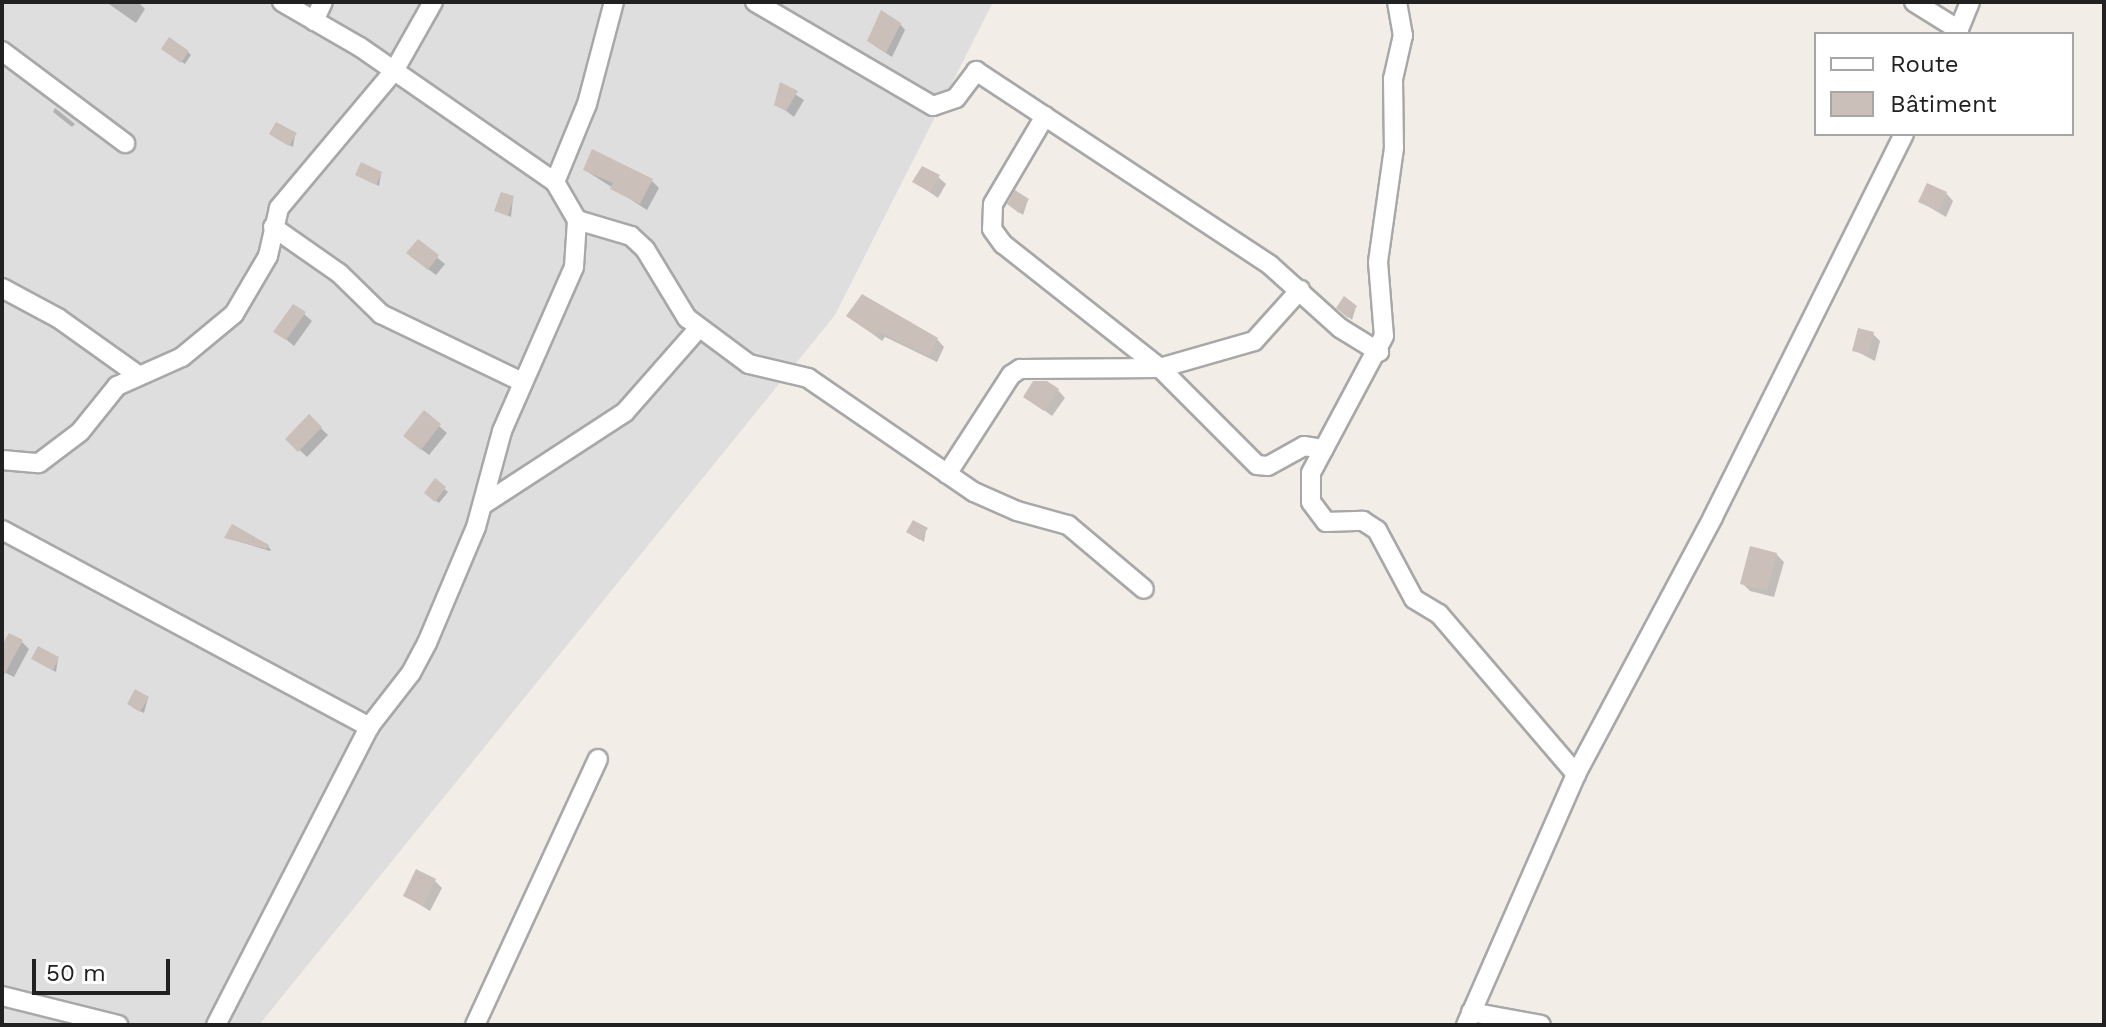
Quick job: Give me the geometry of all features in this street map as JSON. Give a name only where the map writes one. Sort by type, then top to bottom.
[{"type":"street","points":[[216,1025],[369,727],[411,673],[427,643],[484,504],[491,463],[522,382],[568,284],[577,252],[577,220],[555,182],[394,71],[282,2]]},
{"type":"street","points":[[314,21],[323,2]]},
{"type":"street","points":[[2,460],[39,463],[80,432],[117,386],[182,357],[234,314],[268,256],[273,227],[289,196],[394,71],[433,2]]},
{"type":"street","points":[[555,182],[587,104],[614,2]]},
{"type":"street","points":[[755,2],[933,106],[956,98],[976,71],[1300,290],[1340,328],[1379,352]]},
{"type":"street","points":[[1397,2],[1403,35],[1393,79],[1394,148],[1378,262],[1384,320],[1379,352],[1324,449],[1308,486],[1318,517],[1326,522],[1363,521],[1377,530],[1414,599],[1439,614],[1576,774]]},
{"type":"street","points":[[1914,2],[1958,32],[1970,2]]},
{"type":"street","points":[[2,51],[125,143]]},
{"type":"street","points":[[1045,116],[993,204],[992,229],[1003,244],[1160,368],[1257,465],[1268,466],[1304,446],[1324,449]]},
{"type":"street","points":[[1541,1025],[1468,1018],[1576,774],[1713,517],[1903,136]]},
{"type":"street","points":[[577,220],[631,236],[698,329],[762,371],[808,378],[947,474],[1017,511],[1068,525],[1144,589]]},
{"type":"street","points":[[273,227],[339,273],[381,314],[522,382]]},
{"type":"street","points":[[2,288],[58,318],[138,375]]},
{"type":"street","points":[[947,474],[1011,375],[1020,369],[1160,368],[1254,341],[1300,290]]},
{"type":"street","points":[[484,504],[625,412],[698,329]]},
{"type":"street","points":[[2,530],[369,727]]},
{"type":"street","points":[[475,1025],[598,759]]},
{"type":"street","points":[[2,996],[118,1025]]},
{"type":"shaded area","points":[[2,2],[993,2],[835,315],[259,1025],[2,1025]]},
{"type":"building","points":[[881,10],[901,23],[886,53],[867,41]]},
{"type":"building","points":[[169,37],[189,51],[181,63],[161,49]]},
{"type":"building","points":[[780,82],[798,91],[786,111],[774,105]]},
{"type":"building","points":[[276,122],[297,133],[289,146],[269,134]]},
{"type":"building","points":[[592,149],[653,179],[640,204],[610,189],[613,183],[583,170]]},
{"type":"building","points":[[361,162],[382,172],[376,185],[355,175]]},
{"type":"building","points":[[922,166],[940,175],[930,192],[912,182]]},
{"type":"building","points":[[1927,183],[1947,192],[1938,211],[1918,202]]},
{"type":"building","points":[[1015,190],[1029,199],[1019,213],[1007,204]]},
{"type":"building","points":[[501,192],[514,196],[508,216],[494,211]]},
{"type":"building","points":[[418,239],[439,255],[428,270],[406,253]]},
{"type":"building","points":[[862,294],[938,338],[929,356],[877,331],[874,335],[846,316]]},
{"type":"building","points":[[1344,296],[1357,306],[1348,318],[1336,308]]},
{"type":"building","points":[[293,304],[306,312],[286,340],[273,332]]},
{"type":"building","points":[[1858,328],[1874,332],[1868,355],[1852,351]]},
{"type":"building","points":[[1033,381],[1047,381],[1059,389],[1044,411],[1023,397]]},
{"type":"building","points":[[424,410],[441,424],[421,450],[403,436]]},
{"type":"building","points":[[309,414],[322,427],[298,452],[285,439]]},
{"type":"building","points":[[435,478],[446,487],[435,502],[424,493]]},
{"type":"building","points":[[913,520],[928,528],[920,540],[906,532]]},
{"type":"building","points":[[232,524],[269,545],[267,549],[224,538]]},
{"type":"building","points":[[1750,546],[1777,553],[1767,591],[1740,584]]},
{"type":"building","points":[[9,633],[23,640],[2,679],[2,645]]},
{"type":"building","points":[[38,646],[59,657],[53,670],[31,659]]},
{"type":"building","points":[[135,689],[149,697],[140,712],[127,704]]},
{"type":"building","points":[[416,869],[436,879],[423,906],[403,896]]}]
